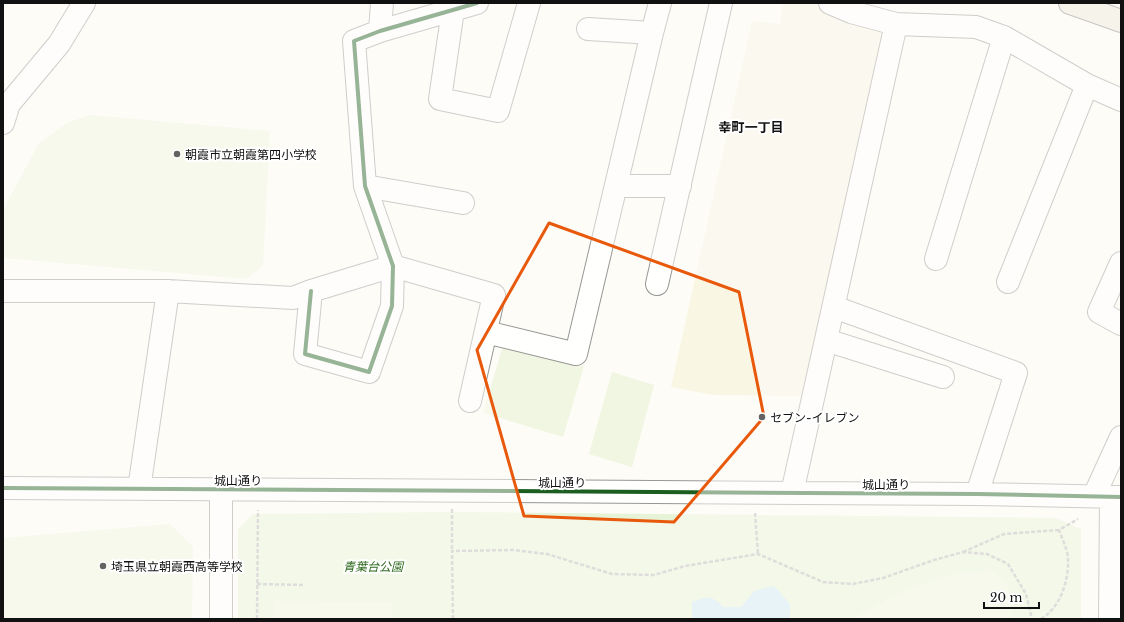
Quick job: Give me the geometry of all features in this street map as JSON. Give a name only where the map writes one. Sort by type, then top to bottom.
[{"type":"main road","points":[[1070,3],[1121,21]]},
{"type":"street","points":[[5,109],[59,44],[84,3]]},
{"type":"street","points":[[380,31],[382,3]]},
{"type":"street","points":[[311,291],[305,354],[369,372],[392,306],[393,266],[366,186],[354,41],[454,6],[477,3]]},
{"type":"street","points":[[454,6],[440,99],[498,111],[529,3]]},
{"type":"street","points":[[486,332],[576,354],[660,3]]},
{"type":"street","points":[[657,284],[720,3]]},
{"type":"street","points":[[830,3],[851,12],[896,24],[976,27],[1004,37],[1087,85],[1121,100]]},
{"type":"street","points":[[792,493],[896,24]]},
{"type":"street","points":[[588,29],[652,33]]},
{"type":"street","points":[[936,259],[1004,37]]},
{"type":"street","points":[[1008,282],[1087,85]]},
{"type":"street","points":[[366,186],[463,203]]},
{"type":"street","points":[[616,186],[680,186]]},
{"type":"street","points":[[1121,263],[1099,312],[1121,324]]},
{"type":"street","points":[[3,291],[168,291],[293,298],[393,266],[494,295],[470,401]]},
{"type":"street","points":[[139,489],[168,291]]},
{"type":"street","points":[[834,307],[1016,373],[977,494]]},
{"type":"street","points":[[826,340],[943,377]]},
{"type":"street","points":[[1110,619],[1109,497],[1121,437]]},
{"type":"street","name":"城山通り","points":[[3,488],[977,494],[1109,497]]},
{"type":"street","points":[[221,490],[221,619]]},
{"type":"path","points":[[257,619],[258,507]]},
{"type":"path","points":[[452,508],[453,619]]},
{"type":"path","points":[[756,510],[758,554]]},
{"type":"path","points":[[452,551],[513,550],[548,554],[612,574],[654,575],[685,566],[758,554],[823,582],[854,584],[883,578],[934,560],[963,552],[1004,534],[1059,530],[1078,519]]},
{"type":"path","points":[[1041,619],[1049,614],[1065,588],[1068,558],[1059,530]]},
{"type":"path","points":[[963,552],[987,554],[1008,564],[1026,594],[1032,619]]},
{"type":"path","points":[[257,584],[303,585]]},
{"type":"highlighted area","points":[[549,223],[739,292],[764,417],[674,522],[524,516],[477,350]]},
{"type":"shaded area","points":[[783,3],[819,3],[836,16],[883,30],[804,396],[713,395],[671,387],[752,21],[780,24]]},
{"type":"green space","points":[[90,115],[270,131],[263,266],[246,279],[3,258],[3,210],[39,143],[67,123]]},
{"type":"green space","points":[[504,342],[584,366],[563,437],[483,413]]},
{"type":"green space","points":[[612,372],[654,385],[632,467],[589,454]]},
{"type":"green space","name":"青葉台公園","points":[[452,512],[1056,518],[1081,529],[1081,619],[238,619],[238,529],[253,514]]},
{"type":"green space","name":"埼玉県立朝霞西高等学校","points":[[170,524],[193,547],[192,619],[3,619],[3,538]]},
{"type":"green space","points":[[993,571],[1008,585],[1012,619],[854,619],[887,599],[935,579],[956,573]]},
{"type":"green space","points":[[275,601],[392,602],[392,619],[274,619]]},
{"type":"water","points":[[774,586],[790,604],[790,619],[694,619],[692,616],[692,602],[697,600],[709,598],[716,600],[723,607],[741,607],[754,591]]},
{"type":"cycle path","points":[[311,291],[305,354],[369,372],[392,306],[393,266],[365,186],[354,41],[380,31],[477,3]]},
{"type":"cycle path","points":[[3,488],[977,494],[1121,497]]},
{"type":"place","name":"朝霞市立朝霞第四小学校","points":[[177,154]]},
{"type":"place","name":"セブン-イレブン","points":[[762,417]]},
{"type":"place","name":"埼玉県立朝霞西高等学校","points":[[103,566]]},
{"type":"district","name":"幸町一丁目","points":[[751,127]]}]
